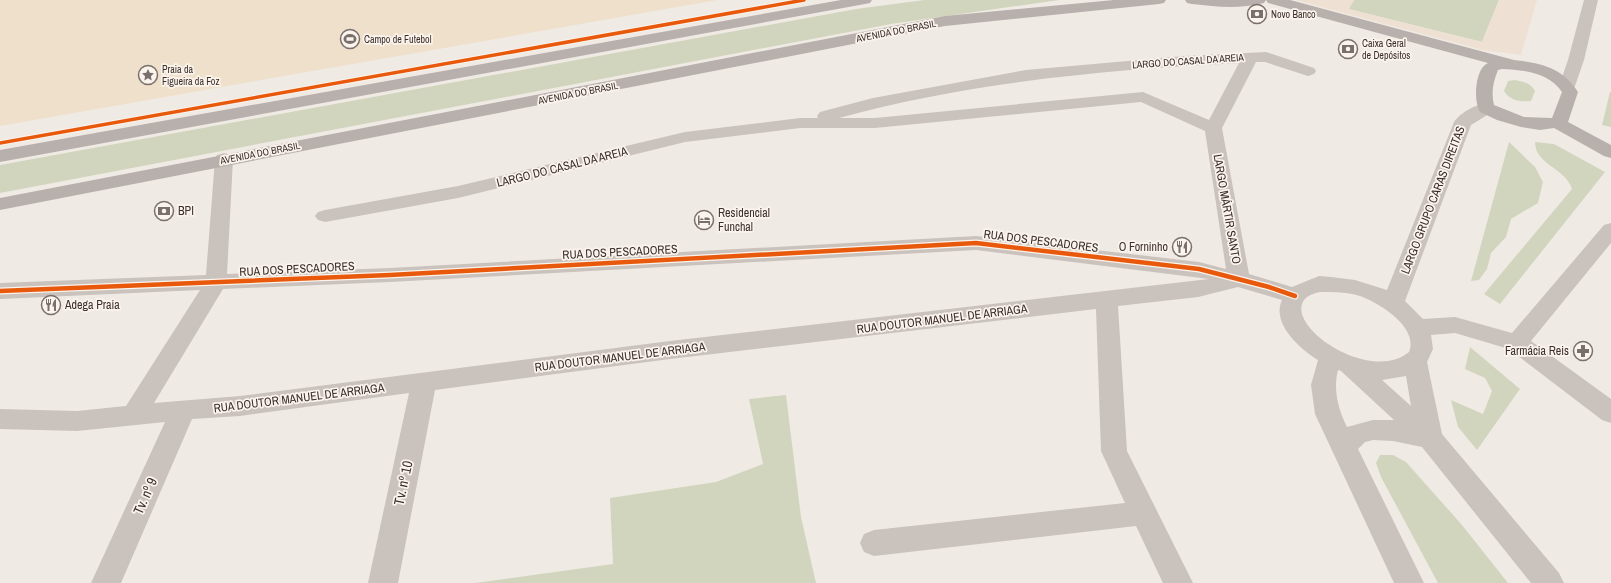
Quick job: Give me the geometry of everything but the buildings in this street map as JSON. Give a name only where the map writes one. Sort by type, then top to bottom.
[{"type":"main road","points":[[0,156],[865,0]]},
{"type":"main road","name":"AVENIDA DO BRASIL","points":[[0,204],[224,159],[600,89],[945,21],[1159,0]]},
{"type":"main road","points":[[1192,0],[1228,4],[1259,0]]},
{"type":"main road","points":[[1273,0],[1440,46],[1539,70],[1559,79],[1567,86],[1570,92],[1557,123]]},
{"type":"main road","points":[[1440,46],[1467,62],[1486,77]]},
{"type":"main road","points":[[1514,65],[1502,64],[1491,67],[1486,77],[1483,100],[1486,108],[1515,120],[1548,125],[1557,123],[1611,152]]},
{"type":"street","points":[[1567,86],[1576,60],[1591,0]]},
{"type":"street","points":[[1250,58],[1266,57],[1308,71]]},
{"type":"street","name":"LARGO DO CASAL DA AREIA","points":[[800,124],[873,102],[1026,76],[1111,67],[1250,58]]},
{"type":"street","name":"LARGO DO CASAL DA AREIA","points":[[325,216],[458,192],[685,137],[800,124],[875,122],[1143,97],[1213,128],[1250,58]]},
{"type":"street","name":"LARGO GRUPO CARAS DIREITAS","points":[[1393,304],[1463,122],[1486,108]]},
{"type":"street","name":"LARGO MÁRTIR SANTO","points":[[1213,128],[1239,280],[1295,296]]},
{"type":"street","points":[[134,415],[216,283],[224,159]]},
{"type":"street","points":[[1517,342],[1528,327],[1611,230]]},
{"type":"street","name":"RUA DOS PESCADORES","points":[[0,291],[216,283],[976,243],[1199,269],[1239,280]]},
{"type":"street","name":"RUA DOUTOR MANUEL DE ARRIAGA","points":[[0,419],[77,421],[183,410],[240,406],[670,350],[1198,289],[1239,280]]},
{"type":"street","points":[[1319,284],[1336,284],[1363,290],[1393,304],[1408,316],[1418,328],[1423,341],[1422,353],[1415,362],[1403,369],[1386,371],[1368,370],[1340,361],[1313,346],[1300,333],[1292,319],[1291,307],[1295,296],[1305,289],[1319,284]]},
{"type":"street","points":[[1107,300],[1114,450],[1178,583]]},
{"type":"street","points":[[1418,328],[1454,325],[1517,342],[1611,413]]},
{"type":"street","points":[[1340,361],[1430,438],[1549,583]]},
{"type":"street","points":[[1340,361],[1324,376],[1323,394],[1328,414],[1409,583]]},
{"type":"street","points":[[1415,362],[1430,438]]},
{"type":"street","name":"Tv. nº 10","points":[[383,583],[424,382]]},
{"type":"street","name":"Tv. nº 9","points":[[106,583],[183,410]]},
{"type":"street","points":[[1344,449],[1355,436],[1370,430],[1394,431],[1430,438]]},
{"type":"street","points":[[874,544],[1144,513]]},
{"type":"green space","points":[[924,0],[1059,0],[891,24],[0,193],[0,165],[856,9]]},
{"type":"green space","points":[[1354,0],[1499,0],[1482,42],[1348,9]]},
{"type":"green space","points":[[1515,80],[1526,83],[1533,88],[1535,91],[1531,101],[1516,100],[1506,94],[1504,91],[1508,81]]},
{"type":"green space","points":[[1611,92],[1611,127],[1602,125]]},
{"type":"green space","points":[[1509,142],[1535,167],[1543,182],[1538,203],[1511,219],[1506,237],[1491,253],[1487,269],[1479,280],[1471,281]]},
{"type":"green space","points":[[1535,142],[1554,144],[1605,172],[1500,304],[1484,294],[1572,189],[1564,176],[1540,156],[1536,150]]},
{"type":"green space","points":[[1470,347],[1520,389],[1477,450],[1458,427],[1451,400],[1483,414],[1492,391],[1485,378],[1465,369]]},
{"type":"green space","points":[[786,395],[801,517],[816,583],[475,583],[613,564],[610,498],[716,482],[763,464],[749,399]]},
{"type":"green space","points":[[1380,455],[1393,455],[1406,462],[1462,525],[1508,583],[1438,583],[1381,477],[1376,463]]},
{"type":"sand","name":"Praia da Figueira da Foz","points":[[0,0],[717,0],[0,126]]},
{"type":"shaded area","points":[[1295,0],[1354,0],[1349,9],[1482,42],[1499,0],[1537,0],[1521,55],[1483,50]]},
{"type":"cycle path","points":[[0,143],[804,0]]},
{"type":"cycle path","points":[[0,291],[390,275],[976,243],[1199,269],[1269,287],[1295,296]]},
{"type":"place","name":"Novo Banco","points":[[1257,14]]},
{"type":"place","name":"Campo de Futebol","points":[[350,39]]},
{"type":"place","name":"Caixa Geral de Depósitos","points":[[1348,49]]},
{"type":"place","name":"Praia da Figueira da Foz","points":[[148,75]]},
{"type":"place","name":"BPI","points":[[164,211]]},
{"type":"place","name":"Residencial Funchal","points":[[704,220]]},
{"type":"place","name":"O Forninho","points":[[1182,247]]},
{"type":"place","name":"Adega Praia","points":[[51,305]]},
{"type":"place","name":"Farmácia Reis","points":[[1583,351]]}]
